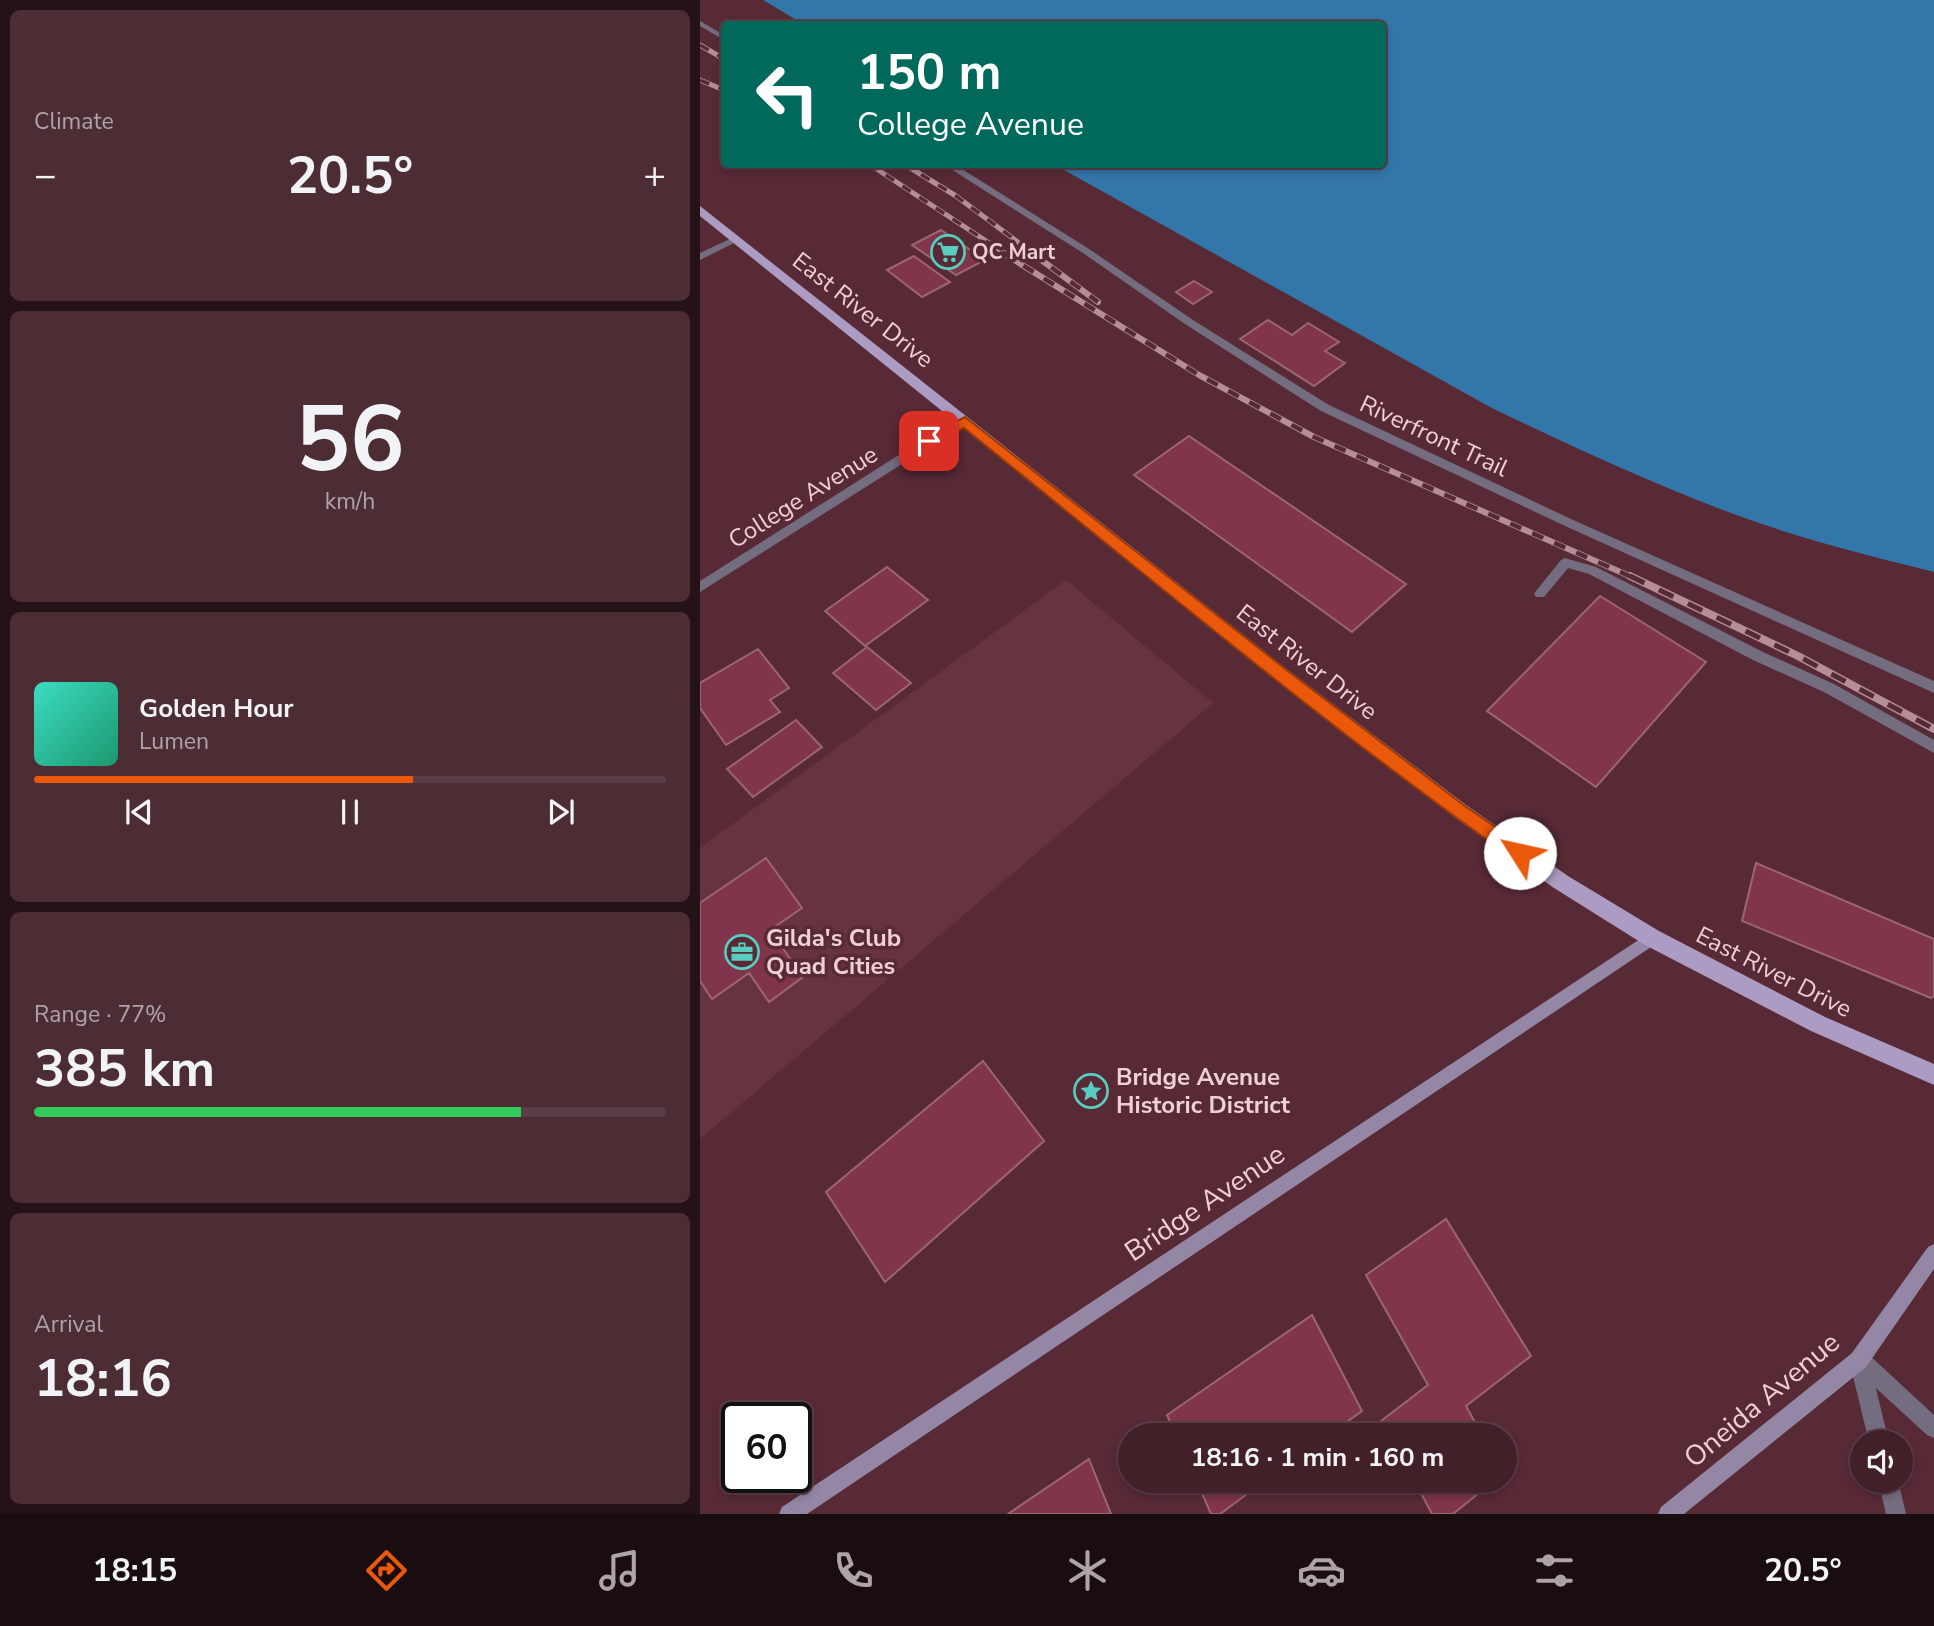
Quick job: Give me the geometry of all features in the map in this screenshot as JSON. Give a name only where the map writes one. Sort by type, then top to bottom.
[{"type":"main road","name":"East River Drive","points":[[700,210],[1278,672],[1460,811],[1561,882],[1652,938],[1818,1024],[1934,1075]]},
{"type":"street","points":[[700,23],[721,35]]},
{"type":"street","name":"Riverfront Trail","points":[[953,168],[1076,244],[1189,322],[1325,408],[1567,522],[1934,687]]},
{"type":"street","points":[[700,257],[735,240]]},
{"type":"street","name":"College Avenue","points":[[700,587],[936,437],[965,422]]},
{"type":"street","points":[[1540,594],[1565,563],[1592,570],[1758,656],[1829,688],[1934,747]]},
{"type":"street","name":"Bridge Avenue","points":[[789,1514],[1652,938]]},
{"type":"street","name":"Oneida Avenue","points":[[1668,1514],[1859,1360],[1934,1253]]},
{"type":"street","points":[[1859,1360],[1934,1427]]},
{"type":"street","points":[[1859,1360],[1876,1430]]},
{"type":"street","points":[[1891,1493],[1896,1514]]},
{"type":"shaded area","points":[[1066,580],[1213,703],[700,1139],[700,848]]},
{"type":"water","points":[[763,0],[1934,0],[1934,572],[1759,523],[1657,484],[1557,439],[1490,407],[1060,168],[1386,168],[1386,21],[798,21]]},
{"type":"building","name":"QC Mart","points":[[941,230],[985,260],[956,275],[912,245]]},
{"type":"building","points":[[914,256],[950,282],[922,297],[887,270]]},
{"type":"building","points":[[1194,281],[1212,292],[1193,304],[1176,292]]},
{"type":"building","points":[[1268,320],[1292,335],[1308,323],[1339,342],[1325,351],[1345,363],[1314,386],[1240,339]]},
{"type":"building","points":[[1189,436],[1406,584],[1352,632],[1134,475]]},
{"type":"building","points":[[887,567],[928,600],[865,646],[825,611]]},
{"type":"building","points":[[1600,596],[1706,662],[1596,787],[1487,711]]},
{"type":"building","points":[[867,647],[911,683],[876,710],[833,673]]},
{"type":"building","points":[[758,649],[789,688],[770,700],[780,712],[726,745],[700,708],[700,683]]},
{"type":"building","points":[[796,720],[822,747],[753,797],[727,769]]},
{"type":"building","name":"Gilda's Club Quad Cities","points":[[766,858],[802,908],[770,930],[803,977],[769,1002],[749,973],[712,999],[700,981],[700,903]]},
{"type":"building","points":[[1756,863],[1934,939],[1934,996],[1931,998],[1742,921]]},
{"type":"building","points":[[983,1061],[1044,1141],[885,1282],[826,1192]]},
{"type":"building","points":[[1446,1219],[1531,1356],[1466,1406],[1475,1423],[1382,1423],[1381,1421],[1428,1385],[1366,1275]]},
{"type":"building","points":[[1312,1315],[1362,1411],[1346,1423],[1171,1423],[1167,1415]]},
{"type":"building","points":[[1089,1459],[1111,1514],[1008,1514]]},
{"type":"building","points":[[1202,1493],[1248,1493],[1220,1514],[1211,1514]]},
{"type":"building","points":[[1421,1493],[1479,1493],[1453,1514],[1432,1514]]},
{"type":"railway","points":[[700,45],[721,57]]},
{"type":"railway","points":[[700,80],[721,89]]},
{"type":"railway","points":[[875,168],[1006,254]]},
{"type":"railway","points":[[910,168],[956,196],[1034,254]]},
{"type":"railway","points":[[1003,253],[1199,375],[1314,437],[1634,578]]},
{"type":"railway","points":[[1032,253],[1098,302]]},
{"type":"railway","points":[[1630,576],[1798,656],[1934,729]]},
{"type":"place","name":"QC Mart","points":[[948,252]]},
{"type":"place","name":"Gilda's Club Quad Cities","points":[[742,952]]},
{"type":"place","name":"Bridge Avenue Historic District","points":[[1091,1091]]},
{"type":"route","points":[[929,441],[965,422],[1278,672],[1460,811],[1520,853]]}]
